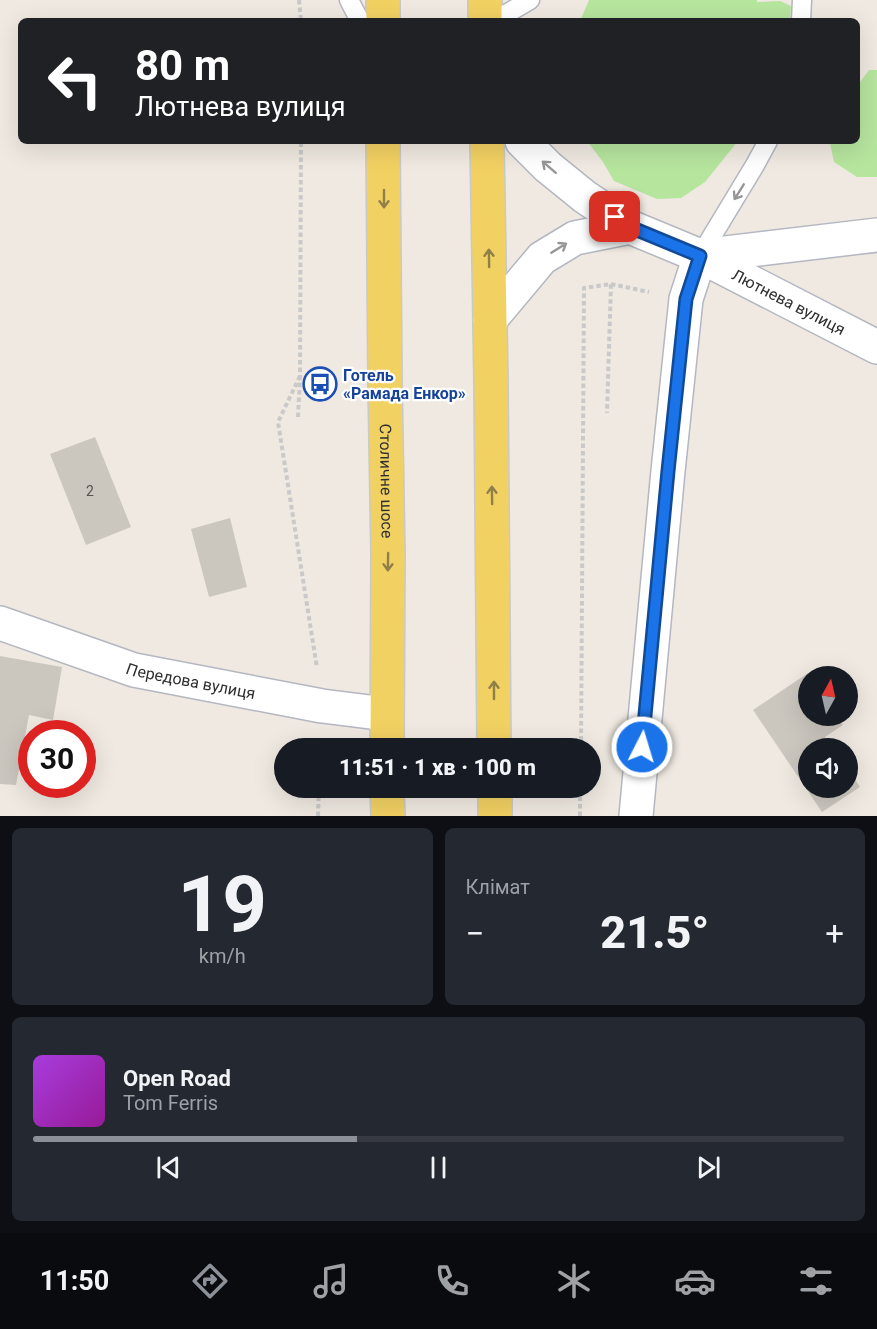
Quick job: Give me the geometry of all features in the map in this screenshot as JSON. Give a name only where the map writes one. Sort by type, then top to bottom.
[{"type":"main road","points":[[383,0],[383,18]]},
{"type":"main road","points":[[485,0],[485,18]]},
{"type":"main road","name":"Столичне шосе","points":[[383,144],[388,554],[387,738]]},
{"type":"main road","points":[[487,144],[494,738]]},
{"type":"main road","points":[[387,798],[388,816]]},
{"type":"main road","points":[[495,798],[495,816]]},
{"type":"street","name":"Лютнева вулиця","points":[[525,144],[548,167],[585,197],[630,227],[700,256],[877,347]]},
{"type":"street","points":[[490,320],[542,258],[575,238],[630,227]]},
{"type":"street","points":[[636,816],[686,299],[700,256],[875,236]]},
{"type":"street","name":"Передова вулиця","points":[[0,623],[134,670],[322,706],[386,714]]},
{"type":"lane","points":[[349,0],[358,18]]},
{"type":"lane","points":[[499,18],[530,0]]},
{"type":"lane","points":[[801,18],[802,0]]},
{"type":"lane","points":[[700,256],[766,144]]},
{"type":"path","points":[[299,0],[301,18]]},
{"type":"path","points":[[298,417],[301,144]]},
{"type":"path","points":[[607,413],[611,284]]},
{"type":"path","points":[[580,738],[584,288],[611,284],[649,292]]},
{"type":"path","points":[[300,376],[278,422],[322,706]]},
{"type":"path","points":[[318,816],[319,798]]},
{"type":"path","points":[[580,798],[580,816]]},
{"type":"green space","points":[[589,0],[757,0],[757,2],[780,1],[791,6],[790,18],[581,18]]},
{"type":"green space","points":[[869,70],[877,70],[877,177],[857,177],[834,162],[830,144],[860,144],[860,82]]},
{"type":"green space","points":[[589,144],[736,144],[705,182],[681,198],[657,199],[614,181]]},
{"type":"building","points":[[95,437],[131,527],[86,545],[50,454]]},
{"type":"building","points":[[230,518],[247,587],[209,597],[191,529]]},
{"type":"building","points":[[0,656],[62,667],[53,720],[29,715],[28,720],[18,720],[16,785],[0,784]]},
{"type":"building","points":[[798,680],[798,726],[842,726],[826,738],[798,738],[798,777],[753,710]]},
{"type":"building","points":[[813,798],[843,798],[822,812]]},
{"type":"place","name":"Готель «Рамада Енкор»","points":[[320,384]]},
{"type":"route","points":[[615,217],[630,227],[700,256],[686,299],[642,747]]}]
